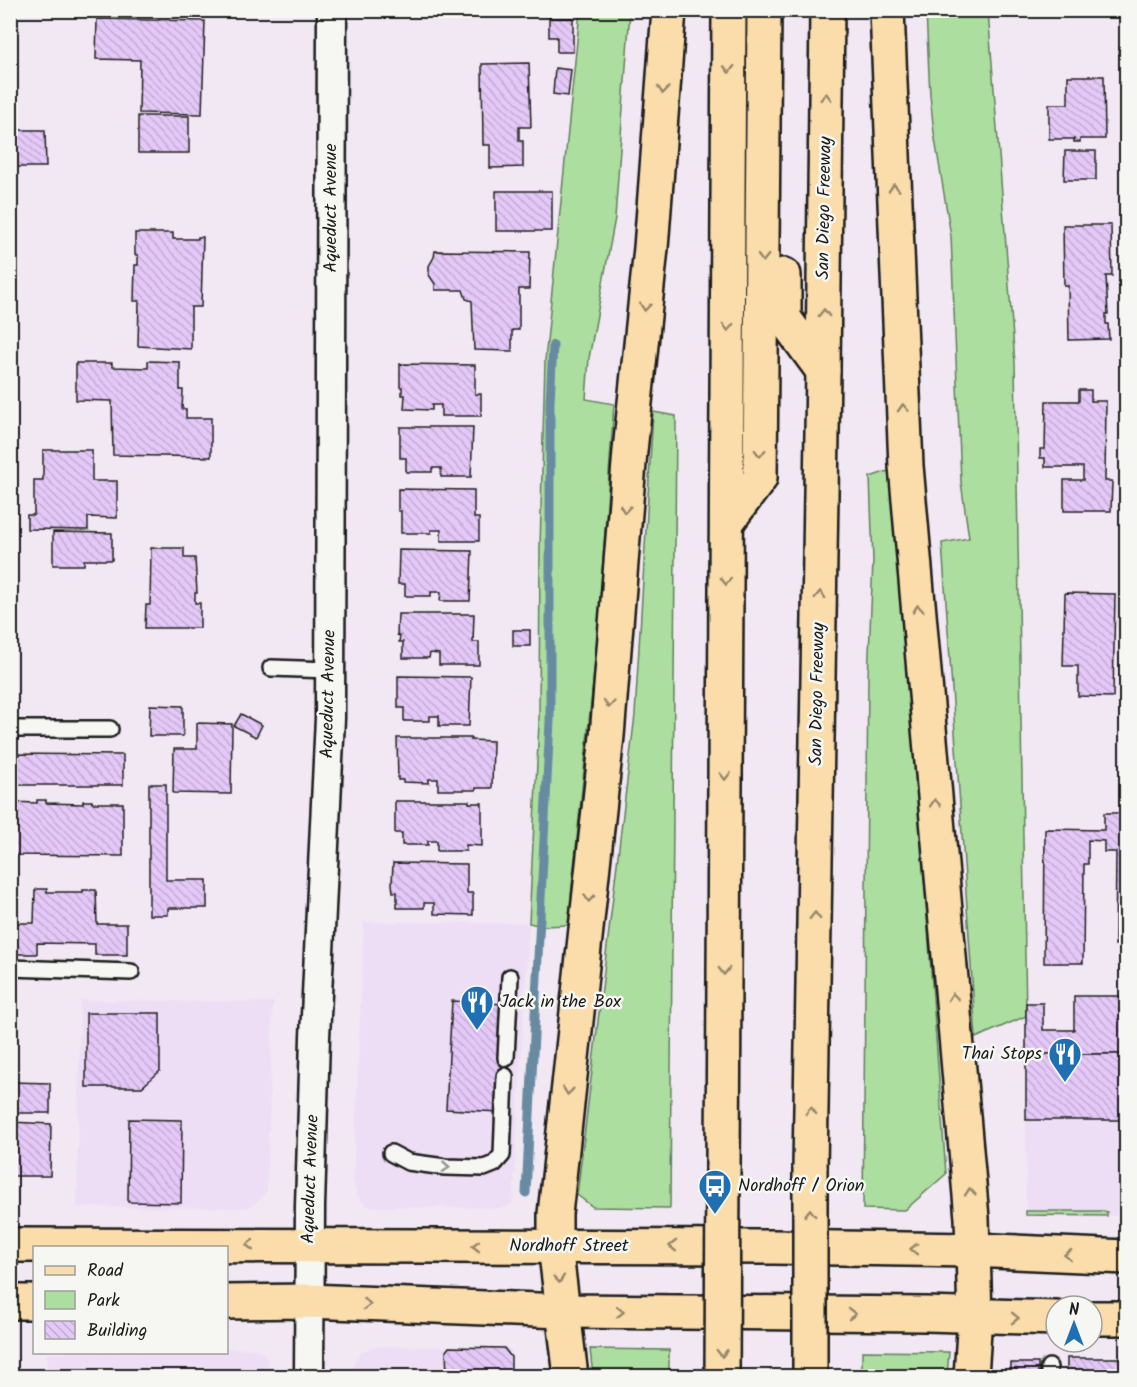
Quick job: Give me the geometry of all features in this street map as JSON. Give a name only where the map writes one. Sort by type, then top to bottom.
[{"type":"main road","points":[[571,1377],[555,1246],[555,1214],[607,736],[630,451],[651,248],[669,10]]},
{"type":"main road","points":[[722,1377],[729,10]]},
{"type":"main road","points":[[727,522],[760,478],[764,10]]},
{"type":"main road","points":[[784,10],[784,318],[823,371]]},
{"type":"main road","name":"San Diego Freeway","points":[[810,1377],[810,1169],[827,10]]},
{"type":"main road","points":[[887,10],[906,466],[972,1218],[975,1316],[971,1377]]},
{"type":"main road","name":"Nordhoff Street","points":[[10,1245],[555,1246],[973,1250],[1126,1257]]},
{"type":"main road","points":[[228,1302],[308,1301],[562,1311],[1044,1318]]},
{"type":"main road","points":[[10,1302],[33,1302]]},
{"type":"main road","points":[[1104,1318],[1126,1318]]},
{"type":"street","name":"Aqueduct Avenue","points":[[309,1377],[308,1301],[315,1026],[330,718],[332,10]]},
{"type":"lane","points":[[271,668],[330,670]]},
{"type":"lane","points":[[10,729],[110,729]]},
{"type":"lane","points":[[10,968],[131,972]]},
{"type":"lane","points":[[506,1058],[510,977]]},
{"type":"lane","points":[[390,1153],[408,1162],[445,1167],[484,1168],[494,1164],[502,1155],[505,1076]]},
{"type":"shaded area","points":[[364,922],[529,923],[513,1202],[505,1208],[372,1207],[367,1206],[358,1197],[353,1181]]},
{"type":"shaded area","points":[[80,1000],[273,1002],[267,1190],[261,1199],[247,1208],[77,1207]]},
{"type":"shaded area","points":[[1026,1054],[1126,1054],[1126,1216],[1026,1215]]},
{"type":"shaded area","points":[[372,1347],[511,1348],[511,1376],[352,1376],[354,1363],[360,1353]]},
{"type":"shaded area","points":[[228,1348],[255,1349],[264,1353],[268,1362],[269,1376],[47,1376],[47,1354],[228,1354]]},
{"type":"green space","points":[[580,11],[630,11],[615,218],[589,358],[586,399],[614,404],[597,644],[568,925],[542,926],[529,923],[539,723],[540,547],[545,361]]},
{"type":"green space","points":[[926,11],[988,11],[1015,364],[1026,1016],[976,1038],[942,543],[969,538],[961,482],[951,236],[934,133]]},
{"type":"green space","points":[[653,412],[676,416],[670,1208],[593,1207],[577,1195],[635,715]]},
{"type":"green space","points":[[894,469],[946,1174],[905,1210],[863,1209],[868,677],[873,561],[870,477]]},
{"type":"green space","points":[[1026,1211],[1104,1211],[1107,1212],[1107,1216],[1026,1215]]},
{"type":"green space","points":[[590,1349],[669,1350],[669,1376],[593,1376]]},
{"type":"green space","points":[[862,1351],[949,1352],[947,1376],[862,1376]]},
{"type":"building","points":[[549,18],[573,18],[573,52],[557,52],[557,37],[549,37]]},
{"type":"building","points":[[97,19],[205,21],[202,114],[139,113],[140,60],[96,59]]},
{"type":"building","points":[[529,63],[531,127],[519,127],[519,141],[523,141],[523,167],[490,168],[490,145],[483,145],[482,64]]},
{"type":"building","points":[[555,68],[571,70],[568,96],[553,94]]},
{"type":"building","points":[[1068,76],[1104,76],[1105,139],[1080,139],[1080,142],[1074,142],[1074,139],[1049,139],[1049,104],[1068,104]]},
{"type":"building","points":[[138,116],[189,116],[189,153],[138,153]]},
{"type":"building","points":[[10,130],[45,130],[46,167],[10,167]]},
{"type":"building","points":[[1065,151],[1096,151],[1096,180],[1064,180]]},
{"type":"building","points":[[496,191],[552,191],[552,231],[496,231]]},
{"type":"building","points":[[1063,225],[1111,225],[1112,276],[1106,276],[1108,314],[1106,314],[1106,324],[1108,324],[1109,339],[1069,340],[1068,286],[1064,286]]},
{"type":"building","points":[[135,233],[173,233],[173,239],[203,237],[201,307],[191,307],[191,349],[138,346],[139,301],[134,301],[135,265],[138,265],[138,255],[135,255]]},
{"type":"building","points":[[435,251],[530,252],[529,289],[519,289],[519,330],[512,330],[512,351],[474,350],[472,301],[466,299],[463,290],[435,290],[435,284],[429,275],[429,266]]},
{"type":"building","points":[[148,361],[180,362],[180,390],[183,390],[182,409],[186,409],[186,418],[211,418],[211,457],[113,455],[112,401],[76,400],[76,363],[112,363],[112,367],[148,368]]},
{"type":"building","points":[[400,364],[475,365],[475,394],[481,394],[481,416],[441,416],[441,405],[432,405],[432,410],[404,409],[405,395],[402,395],[402,387],[400,387]]},
{"type":"building","points":[[1079,390],[1091,390],[1091,401],[1106,401],[1105,481],[1112,481],[1111,511],[1064,511],[1064,480],[1083,480],[1083,467],[1045,467],[1045,458],[1040,458],[1040,449],[1045,449],[1046,401],[1079,401]]},
{"type":"building","points":[[400,427],[473,427],[471,477],[441,477],[441,468],[432,468],[432,472],[406,472],[406,458],[400,458]]},
{"type":"building","points":[[43,450],[92,450],[92,481],[117,481],[117,518],[88,517],[88,530],[27,529],[27,515],[34,515],[34,480],[43,480]]},
{"type":"building","points":[[398,489],[474,490],[474,518],[479,518],[479,541],[441,541],[441,530],[431,530],[431,533],[401,533]]},
{"type":"building","points":[[53,532],[112,533],[112,560],[84,560],[84,565],[53,565]]},
{"type":"building","points":[[151,548],[184,548],[184,558],[195,558],[197,593],[195,593],[195,603],[200,603],[200,628],[145,628],[146,605],[150,605]]},
{"type":"building","points":[[399,550],[472,551],[470,601],[440,601],[441,592],[431,592],[431,596],[405,596],[405,584],[398,584]]},
{"type":"building","points":[[1065,593],[1115,594],[1113,697],[1078,696],[1078,666],[1063,666]]},
{"type":"building","points":[[398,614],[474,614],[473,642],[479,642],[479,665],[439,665],[439,654],[430,653],[429,658],[403,658],[403,642],[399,642],[400,636],[397,635]]},
{"type":"building","points":[[513,630],[530,630],[530,646],[513,646]]},
{"type":"building","points":[[398,676],[471,677],[469,726],[439,726],[439,716],[430,716],[430,721],[404,721],[404,708],[398,708]]},
{"type":"building","points":[[150,705],[183,706],[183,736],[149,736]]},
{"type":"building","points":[[241,714],[262,725],[256,737],[234,726]]},
{"type":"building","points":[[197,723],[232,724],[231,794],[173,793],[174,749],[197,749]]},
{"type":"building","points":[[397,738],[471,738],[471,740],[493,741],[492,788],[438,790],[438,779],[429,779],[429,783],[398,780]]},
{"type":"building","points":[[10,754],[123,755],[123,785],[10,785]]},
{"type":"building","points":[[149,784],[166,784],[166,880],[207,880],[207,908],[168,908],[168,915],[149,915]]},
{"type":"building","points":[[37,800],[46,800],[46,803],[83,804],[83,801],[92,801],[92,803],[123,803],[123,856],[10,855],[10,802],[37,803]]},
{"type":"building","points":[[395,801],[482,803],[482,846],[466,845],[466,851],[437,851],[437,841],[428,841],[428,845],[402,845],[402,833],[395,833]]},
{"type":"building","points":[[1104,813],[1126,813],[1126,945],[1115,945],[1116,852],[1104,852],[1104,841],[1088,840],[1088,864],[1084,864],[1083,963],[1044,963],[1045,829],[1104,830]]},
{"type":"building","points":[[393,863],[467,864],[467,893],[473,893],[473,915],[434,914],[434,903],[424,903],[424,908],[397,908],[397,892],[393,892],[392,884]]},
{"type":"building","points":[[47,889],[47,892],[96,890],[97,924],[127,924],[127,955],[95,955],[95,944],[37,943],[37,954],[10,954],[10,923],[34,923],[35,891]]},
{"type":"building","points":[[1074,996],[1126,996],[1126,1054],[1026,1054],[1026,1003],[1043,1003],[1043,1030],[1074,1030]]},
{"type":"building","name":"Jack in the Box","points":[[452,1001],[504,1004],[509,1077],[499,1112],[446,1109]]},
{"type":"building","points":[[86,1013],[160,1013],[160,1071],[142,1087],[86,1087]]},
{"type":"building","points":[[1026,1054],[1126,1054],[1126,1120],[1026,1120]]},
{"type":"building","points":[[10,1082],[50,1083],[50,1113],[10,1113]]},
{"type":"building","points":[[129,1119],[182,1120],[181,1203],[128,1202]]},
{"type":"building","points":[[10,1122],[51,1124],[50,1176],[10,1176]]},
{"type":"building","points":[[449,1347],[504,1348],[511,1357],[511,1376],[447,1376],[446,1351]]},
{"type":"building","points":[[1067,1358],[1126,1358],[1126,1376],[1067,1376]]},
{"type":"building","points":[[1011,1363],[1038,1363],[1038,1376],[1011,1376]]},
{"type":"waterway","points":[[526,1193],[550,721],[550,402],[553,345]]},
{"type":"place","name":"Jack in the Box","points":[[477,1031]]},
{"type":"place","name":"Thai Stops","points":[[1065,1083]]},
{"type":"place","name":"Nordhoff / Orion","points":[[715,1215]]}]
